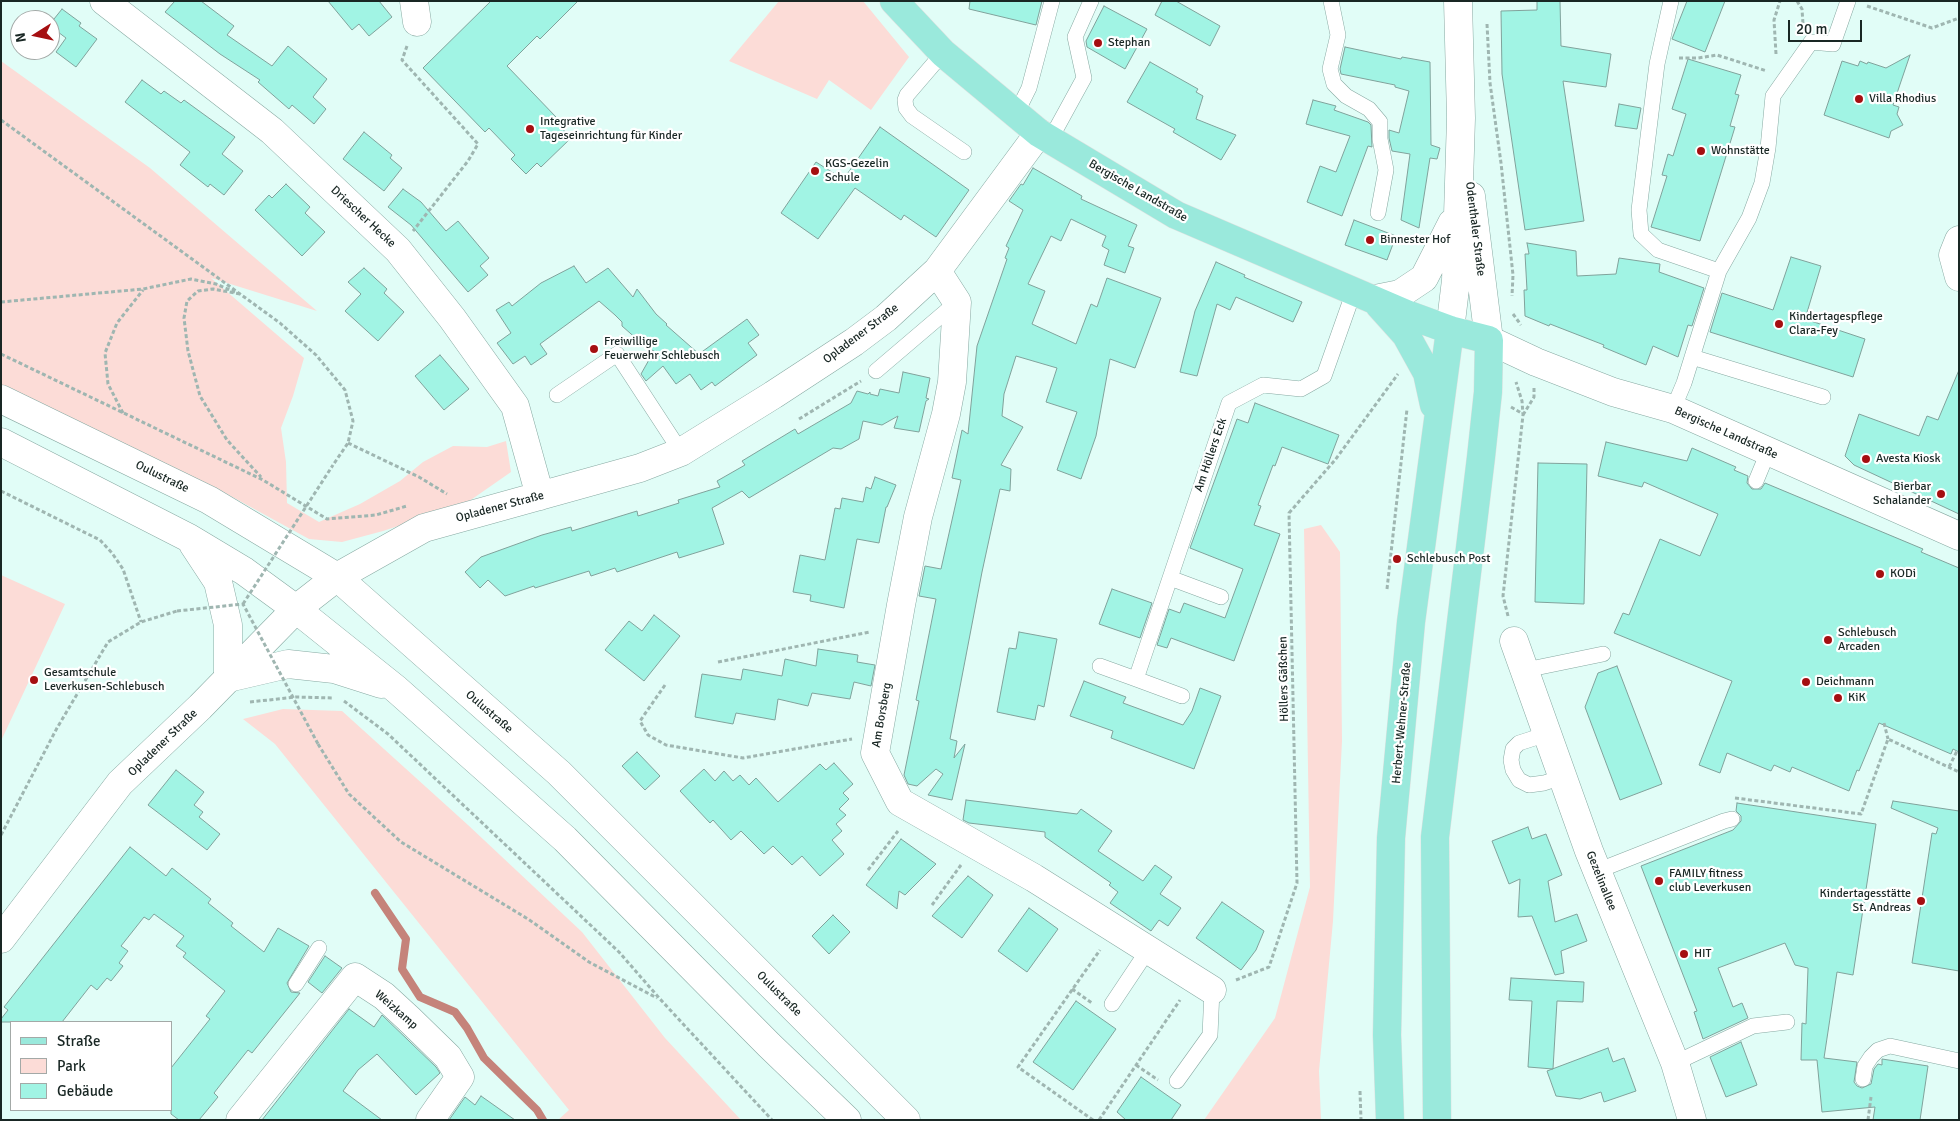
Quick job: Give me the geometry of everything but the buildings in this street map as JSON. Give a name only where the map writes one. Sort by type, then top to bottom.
[{"type":"main road","name":"Bergische Landstraße","points":[[894,1],[943,53],[1045,137],[1176,215],[1409,315],[1450,330],[1489,340]]},
{"type":"main road","points":[[1364,295],[1406,336],[1427,373],[1437,419]]},
{"type":"main road","name":"Herbert-Wehner-Straße","points":[[1390,1120],[1387,1035],[1391,838],[1411,622],[1450,330]]},
{"type":"main road","points":[[1437,1120],[1435,837],[1482,450],[1488,392],[1489,340]]},
{"type":"street","name":"Driescher Hecke","points":[[104,1],[272,131],[398,250],[452,318],[515,406],[540,496]]},
{"type":"street","name":"Odenthaler Straße","points":[[1450,330],[1456,280],[1461,118],[1458,1]]},
{"type":"street","name":"Odenthaler Straße","points":[[1461,118],[1489,340]]},
{"type":"street","name":"Opladener Straße","points":[[1,939],[120,783],[296,609],[337,577],[424,528],[640,468],[681,452],[854,342],[895,311],[937,271],[1045,137]]},
{"type":"street","points":[[1364,295],[1400,294],[1424,278],[1457,212]]},
{"type":"street","points":[[1959,240],[1953,255],[1959,277]]},
{"type":"street","points":[[937,271],[957,302]]},
{"type":"street","name":"Am Borsberg","points":[[957,302],[952,382],[946,414],[918,517],[875,753],[900,802],[1034,878],[1203,984]]},
{"type":"street","name":"Bergische Landstraße","points":[[1489,340],[1536,362],[1613,392],[1673,409],[1959,536]]},
{"type":"street","name":"Oulustraße","points":[[1,399],[209,500],[337,577],[559,773],[906,1120]]},
{"type":"street","points":[[1,442],[189,538],[244,571],[296,609],[396,689],[565,839],[769,1045],[847,1120]]},
{"type":"street","points":[[189,538],[218,582],[228,625],[228,678],[288,664],[334,669],[396,689]]},
{"type":"street","name":"Gezelinallee","points":[[1514,641],[1597,871],[1675,1063],[1692,1120]]},
{"type":"street","name":"Weizkamp","points":[[240,1120],[355,977],[384,996],[409,1019],[448,1057],[460,1077],[430,1120]]},
{"type":"lane","points":[[1016,114],[1029,88],[1052,1]]},
{"type":"lane","points":[[1045,137],[1084,78],[1075,37],[1091,1]]},
{"type":"lane","points":[[1331,1],[1338,35],[1330,69],[1334,84],[1346,96],[1368,109],[1380,122],[1380,139],[1386,170],[1378,213]]},
{"type":"lane","points":[[1671,1],[1658,57],[1639,210],[1641,234],[1658,250],[1719,271]]},
{"type":"lane","points":[[1673,409],[1692,357],[1719,271],[1749,218],[1762,183],[1774,96],[1812,42],[1833,44],[1855,3]]},
{"type":"lane","points":[[943,53],[907,95],[905,100],[906,108],[912,116],[964,152]]},
{"type":"lane","name":"Am Höllers Eck","points":[[1136,679],[1229,403],[1263,384],[1301,389],[1324,376],[1364,295]]},
{"type":"lane","points":[[876,371],[957,302]]},
{"type":"lane","points":[[557,395],[617,354],[681,452]]},
{"type":"lane","points":[[1692,357],[1823,397]]},
{"type":"lane","points":[[1756,481],[1768,452]]},
{"type":"lane","points":[[1170,578],[1221,597]]},
{"type":"lane","points":[[1526,672],[1535,668],[1603,654]]},
{"type":"lane","points":[[1100,666],[1182,696]]},
{"type":"lane","points":[[1547,734],[1519,743],[1513,749],[1511,760],[1513,770],[1520,780],[1529,785],[1562,778]]},
{"type":"lane","points":[[1597,871],[1732,819]]},
{"type":"lane","points":[[296,984],[319,948]]},
{"type":"lane","points":[[1112,1004],[1148,950]]},
{"type":"lane","points":[[1177,1081],[1210,1035],[1203,984]]},
{"type":"lane","points":[[1675,1063],[1753,1026],[1787,1022]]},
{"type":"lane","points":[[1863,1079],[1865,1066],[1871,1057],[1878,1050],[1890,1046],[1959,1061]]},
{"type":"path","points":[[1774,96],[1777,45],[1774,20],[1780,1]]},
{"type":"path","points":[[1855,3],[1932,28],[1959,18]]},
{"type":"path","points":[[398,250],[468,161],[478,144],[402,60],[415,11]]},
{"type":"path","points":[[1487,20],[1490,83],[1513,275],[1512,303]]},
{"type":"path","points":[[1658,57],[1698,58],[1717,55],[1775,73]]},
{"type":"path","points":[[1,120],[280,323],[316,355],[345,390],[353,421],[348,443],[243,604]]},
{"type":"path","points":[[1,302],[143,289],[191,279],[216,284],[240,294]]},
{"type":"path","points":[[123,413],[108,384],[106,353],[117,323],[143,289]]},
{"type":"path","points":[[240,294],[213,289],[198,290],[187,301],[184,318],[188,351],[200,396],[227,440],[263,480]]},
{"type":"path","points":[[1511,312],[1520,325],[1527,328]]},
{"type":"path","points":[[1,354],[263,480],[327,520],[376,515],[412,504]]},
{"type":"path","points":[[799,419],[876,371]]},
{"type":"path","name":"Höllers Gäßchen","points":[[1203,984],[1269,967],[1297,883],[1289,513],[1335,460],[1399,374]]},
{"type":"path","points":[[1514,641],[1503,596],[1519,434],[1524,415]]},
{"type":"path","points":[[348,443],[419,477],[448,494],[439,497]]},
{"type":"path","points":[[1,491],[100,540],[112,552],[123,569],[141,622]]},
{"type":"path","points":[[1,836],[57,728],[108,642],[141,622],[177,611],[243,604]]},
{"type":"path","points":[[243,604],[318,744],[349,794],[401,842],[528,919],[589,962],[660,999]]},
{"type":"path","points":[[718,662],[897,626]]},
{"type":"path","points":[[664,685],[640,721],[648,735],[666,745],[743,758],[879,734]]},
{"type":"path","points":[[248,702],[296,696],[340,698],[388,734],[619,952],[772,1120]]},
{"type":"path","points":[[1855,814],[1861,814],[1888,739],[1884,723]]},
{"type":"path","points":[[1888,739],[1959,772]]},
{"type":"path","points":[[1949,767],[1957,751]]},
{"type":"path","points":[[868,870],[914,810]]},
{"type":"path","points":[[932,905],[976,845]]},
{"type":"path","points":[[1093,1120],[1018,1067],[1114,929]]},
{"type":"path","points":[[1099,1120],[1203,984]]},
{"type":"green space","points":[[779,1],[863,1],[909,57],[871,110],[829,80],[817,99],[729,61]]},
{"type":"green space","points":[[1,61],[150,168],[317,311],[211,278],[304,358],[281,428],[286,462],[287,503],[319,522],[360,504],[400,481],[423,462],[453,446],[487,447],[506,441],[511,472],[465,504],[383,531],[342,542],[309,539],[216,488],[1,385]]},
{"type":"green space","points":[[1321,525],[1340,552],[1342,741],[1333,921],[1319,1071],[1321,1120],[1204,1120],[1275,1018],[1310,887],[1304,529]]},
{"type":"green space","points":[[1,575],[65,604],[1,741]]},
{"type":"green space","points":[[283,709],[342,711],[582,932],[665,1038],[741,1120],[558,1120],[569,1110],[275,744],[243,719]]},
{"type":"waterway","points":[[375,893],[406,939],[402,969],[420,997],[455,1012],[467,1028],[484,1058],[537,1110],[543,1120]]},
{"type":"place","name":"Stephan","points":[[1098,43]]},
{"type":"place","name":"Villa Rhodius","points":[[1859,99]]},
{"type":"place","name":"Integrative Tageseinrichtung für Kinder","points":[[530,129]]},
{"type":"place","name":"Wohnstätte","points":[[1701,151]]},
{"type":"place","name":"KGS-Gezelin Schule","points":[[815,171]]},
{"type":"place","name":"Binnester Hof","points":[[1370,240]]},
{"type":"place","name":"Kindertagespflege Clara-Fey","points":[[1779,324]]},
{"type":"place","name":"Freiwillige Feuerwehr Schlebusch","points":[[594,349]]},
{"type":"place","name":"Avesta Kiosk","points":[[1866,459]]},
{"type":"place","name":"Bierbar Schalander","points":[[1941,494]]},
{"type":"place","name":"Schlebusch Post","points":[[1397,559]]},
{"type":"place","name":"KODi","points":[[1880,574]]},
{"type":"place","name":"Schlebusch Arcaden","points":[[1828,640]]},
{"type":"place","name":"Gesamtschule Leverkusen-Schlebusch","points":[[34,680]]},
{"type":"place","name":"Deichmann","points":[[1806,682]]},
{"type":"place","name":"KiK","points":[[1838,698]]},
{"type":"place","name":"FAMILY fitness club Leverkusen","points":[[1659,881]]},
{"type":"place","name":"Kindertagesstätte St. Andreas","points":[[1921,901]]},
{"type":"place","name":"HIT","points":[[1684,954]]}]
